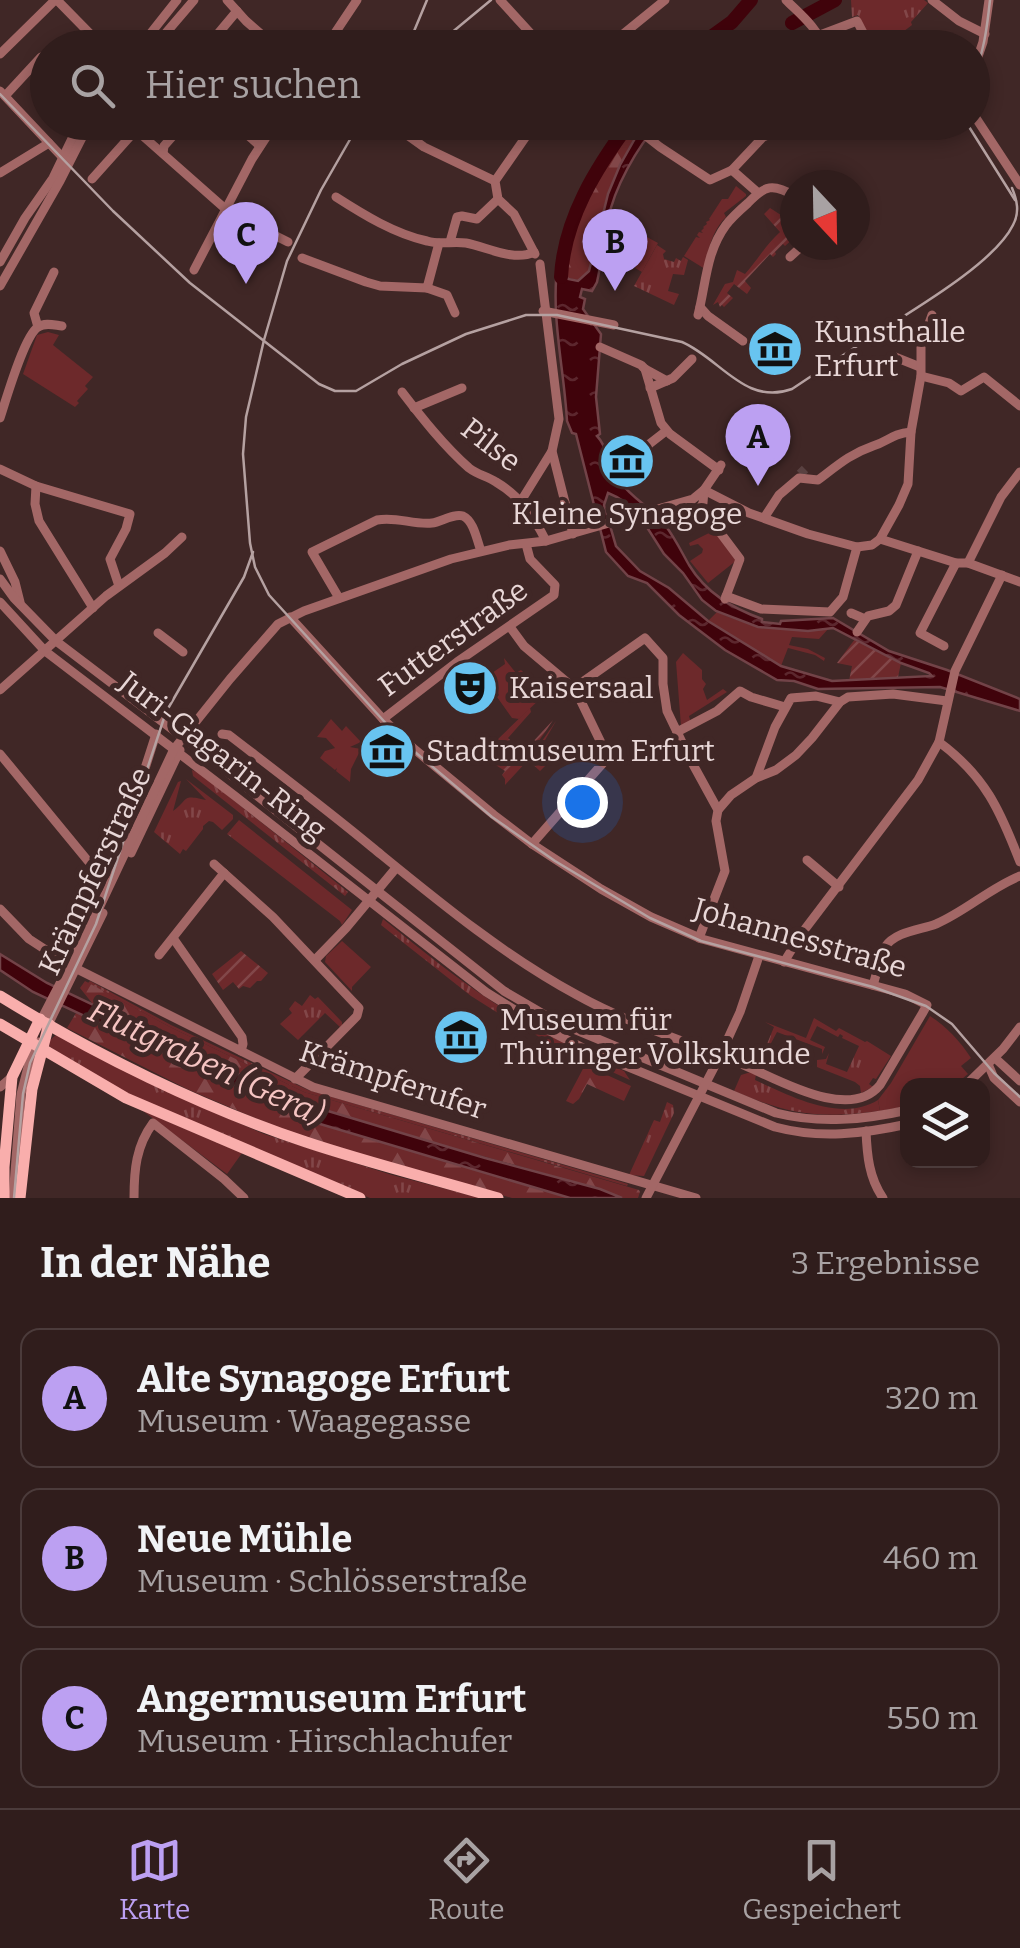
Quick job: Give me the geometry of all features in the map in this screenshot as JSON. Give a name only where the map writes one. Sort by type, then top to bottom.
[{"type":"main road","points":[[0,996],[192,1096],[274,1131],[498,1198]]},
{"type":"main road","points":[[2,1197],[12,1076],[35,1046],[45,1022]]},
{"type":"main road","points":[[0,1024],[126,1098],[360,1198]]},
{"type":"main road","points":[[17,1198],[35,1046]]},
{"type":"street","points":[[0,54],[56,0],[86,30]]},
{"type":"street","points":[[153,30],[177,0]]},
{"type":"street","points":[[169,30],[194,0]]},
{"type":"street","points":[[227,0],[258,30]]},
{"type":"street","points":[[337,30],[356,0]]},
{"type":"street","points":[[500,0],[528,30]]},
{"type":"street","points":[[786,0],[816,30]]},
{"type":"street","points":[[932,0],[977,30]]},
{"type":"street","points":[[627,30],[661,1]]},
{"type":"street","points":[[985,30],[989,1]]},
{"type":"street","points":[[221,30],[237,11]]},
{"type":"street","points":[[832,30],[857,20],[862,30]]},
{"type":"street","points":[[30,67],[2,94],[30,123]]},
{"type":"street","points":[[990,139],[1020,185]]},
{"type":"street","points":[[46,140],[64,158]]},
{"type":"street","points":[[0,286],[72,140]]},
{"type":"street","points":[[0,262],[77,140]]},
{"type":"street","points":[[92,179],[127,140]]},
{"type":"street","points":[[151,140],[225,209],[288,242]]},
{"type":"street","points":[[162,153],[169,140]]},
{"type":"street","points":[[253,140],[260,146]]},
{"type":"street","points":[[194,270],[264,140]]},
{"type":"street","points":[[413,140],[495,181]]},
{"type":"street","points":[[521,502],[552,451],[560,419],[548,309],[536,257],[514,214],[498,199],[495,181],[522,140]]},
{"type":"street","points":[[650,140],[704,177],[716,179],[732,170],[760,140]]},
{"type":"street","points":[[0,174],[49,143]]},
{"type":"street","points":[[732,170],[757,192]]},
{"type":"street","points":[[743,341],[699,311],[709,258],[729,221],[757,192],[780,189]]},
{"type":"street","points":[[336,198],[424,240],[464,243],[536,257]]},
{"type":"street","points":[[426,288],[457,218],[477,219],[498,199]]},
{"type":"street","points":[[302,258],[380,286],[426,288],[447,295],[455,313]]},
{"type":"street","points":[[38,271],[53,275],[34,320],[38,327]]},
{"type":"street","points":[[548,309],[614,325]]},
{"type":"street","points":[[704,490],[808,534],[866,548],[880,539],[908,484],[921,346],[932,315]]},
{"type":"street","points":[[0,418],[24,348],[38,327],[62,326]]},
{"type":"street","points":[[600,347],[667,381]]},
{"type":"street","points":[[895,356],[961,391],[970,389],[988,373],[1020,406]]},
{"type":"street","points":[[650,388],[667,381],[692,359]]},
{"type":"street","points":[[645,369],[666,431],[720,468],[699,503]]},
{"type":"street","points":[[414,408],[462,388]]},
{"type":"street","name":"Pilse","points":[[402,392],[470,468],[521,502],[546,541]]},
{"type":"street","points":[[621,454],[642,444],[646,452],[666,431]]},
{"type":"street","points":[[764,518],[779,495],[800,476],[818,480],[861,449],[895,434],[911,432]]},
{"type":"street","points":[[552,451],[574,534]]},
{"type":"street","points":[[0,469],[36,486],[130,514],[109,562],[120,586]]},
{"type":"street","points":[[944,646],[920,633],[1020,472]]},
{"type":"street","points":[[36,486],[39,521],[93,608]]},
{"type":"street","points":[[290,617],[412,571],[480,551],[546,541],[650,511],[720,499]]},
{"type":"street","points":[[699,503],[708,516]]},
{"type":"street","points":[[344,596],[312,552],[377,520],[429,523],[463,516],[472,526],[480,551]]},
{"type":"street","points":[[716,527],[740,559],[725,599],[762,610],[830,612],[842,597],[857,547]]},
{"type":"street","points":[[0,690],[182,537]]},
{"type":"street","points":[[880,539],[1020,582]]},
{"type":"street","name":"Futterstraße","points":[[383,719],[457,662],[553,597],[554,585],[530,559],[526,544]]},
{"type":"street","name":"Juri-Gagarin-Ring","points":[[0,551],[21,605]]},
{"type":"street","points":[[857,632],[865,619],[896,605],[918,552]]},
{"type":"street","points":[[784,962],[918,780],[939,742],[958,654],[1002,575]]},
{"type":"street","name":"Juri-Gagarin-Ring","points":[[0,578],[56,641],[530,1008],[572,1029],[788,1116],[822,1120],[900,1111]]},
{"type":"street","name":"Juri-Gagarin-Ring","points":[[0,602],[45,651],[470,981],[522,1015],[587,1050],[788,1130],[866,1133],[900,1126]]},
{"type":"street","points":[[851,613],[865,619]]},
{"type":"street","name":"Johannesstraße","points":[[290,617],[383,719],[443,774],[532,844],[601,889],[699,938],[905,994],[927,1005]]},
{"type":"street","name":"Krämpferstraße","points":[[45,1022],[184,738],[265,638],[290,617]]},
{"type":"street","points":[[510,627],[522,643],[574,688],[605,747],[606,758],[532,844]]},
{"type":"street","points":[[158,634],[183,652]]},
{"type":"street","points":[[574,688],[645,638],[663,658],[667,711],[718,810]]},
{"type":"street","points":[[677,732],[718,711],[740,690],[751,698],[785,707]]},
{"type":"street","points":[[699,938],[725,871],[716,821],[718,810],[731,795],[796,755],[848,697],[893,694],[947,699]]},
{"type":"street","points":[[756,778],[791,698],[816,696],[840,702]]},
{"type":"street","points":[[95,932],[160,720]]},
{"type":"street","name":"Juri-Gagarin-Ring","points":[[222,734],[230,735],[474,928],[566,989],[633,1022],[800,1090],[836,1099],[862,1098],[874,1092],[927,1005]]},
{"type":"street","points":[[939,742],[984,784],[1000,811],[1020,862]]},
{"type":"street","name":"Krämpferstraße","points":[[70,972],[95,932],[177,751]]},
{"type":"street","points":[[0,754],[88,861]]},
{"type":"street","points":[[807,860],[839,887]]},
{"type":"street","points":[[214,864],[316,960],[360,1012],[296,1079]]},
{"type":"street","points":[[316,960],[396,868]]},
{"type":"street","points":[[159,954],[224,873]]},
{"type":"street","points":[[874,985],[885,947],[891,941],[936,924],[1020,876]]},
{"type":"street","name":"Krämpferufer","points":[[0,909],[70,972],[296,1079],[649,1192],[696,1198]]},
{"type":"street","points":[[173,938],[242,1038],[241,1051]]},
{"type":"street","points":[[649,1192],[720,1056],[759,956]]},
{"type":"street","points":[[975,1076],[1020,1027]]},
{"type":"street","points":[[991,1061],[994,1078]]},
{"type":"street","points":[[991,1061],[1020,1081]]},
{"type":"street","points":[[0,1087],[12,1076]]},
{"type":"street","points":[[975,1076],[994,1078],[1020,1102]]},
{"type":"street","points":[[864,1118],[870,1170],[883,1198]]},
{"type":"street","points":[[134,1198],[138,1150],[153,1123],[244,1198]]},
{"type":"green space","points":[[851,0],[928,3],[905,30],[865,30],[858,15],[852,17]]},
{"type":"green space","points":[[622,140],[633,140],[607,194],[589,270],[578,280],[568,278],[565,273],[569,252],[581,212]]},
{"type":"green space","points":[[736,186],[746,196],[724,213],[726,217],[711,241],[705,269],[684,256],[696,237],[700,238],[697,235],[703,233],[722,199],[728,199]]},
{"type":"green space","points":[[770,208],[780,214],[780,232],[764,214]]},
{"type":"green space","points":[[608,216],[658,243],[642,272],[636,265],[602,257]]},
{"type":"green space","points":[[780,232],[776,254],[770,254],[745,281],[751,288],[747,294],[734,284],[727,293],[733,298],[724,307],[718,302],[713,305],[725,284],[733,282],[737,270],[745,274]]},
{"type":"green space","points":[[657,245],[666,251],[664,259],[688,260],[684,275],[673,274],[668,291],[679,294],[674,305],[634,286]]},
{"type":"green space","points":[[37,335],[59,335],[53,345],[93,377],[75,407],[23,374]]},
{"type":"green space","points":[[715,530],[737,560],[708,583],[690,561],[703,549],[689,543]]},
{"type":"green space","points":[[717,612],[772,628],[829,628],[819,639],[792,637],[789,645],[808,649],[824,661],[788,648],[781,666],[708,621]]},
{"type":"green space","points":[[855,639],[901,663],[898,677],[849,681],[852,666],[837,663]]},
{"type":"green space","points":[[683,653],[702,670],[707,700],[723,689],[727,692],[689,716],[691,723],[681,726],[676,662]]},
{"type":"green space","points":[[504,658],[516,673],[521,670],[538,686],[535,690],[542,697],[519,719],[512,718],[496,690],[490,687],[493,683],[483,677],[483,672],[492,673],[505,664]]},
{"type":"green space","points":[[530,708],[531,712],[499,753],[507,762],[513,754],[518,758],[553,720],[524,757],[510,764],[500,760],[509,766],[524,759],[536,748],[556,721],[541,747],[551,760],[540,771],[528,760],[505,785],[505,771],[485,758],[495,742]]},
{"type":"green space","points":[[331,719],[342,731],[346,726],[361,742],[350,747],[361,749],[351,769],[350,782],[320,758],[325,751],[335,748],[326,738],[317,737]]},
{"type":"green space","points":[[192,770],[348,892],[345,896],[193,776]]},
{"type":"green space","points":[[186,779],[233,815],[233,819],[222,830],[209,821],[180,854],[154,832],[178,782],[181,781],[173,811],[189,798],[206,800]]},
{"type":"green space","points":[[239,820],[352,910],[342,925],[227,834]]},
{"type":"green space","points":[[383,919],[493,1002],[548,1035],[624,1071],[630,1080],[561,1049],[471,996],[381,925]]},
{"type":"green space","points":[[342,941],[371,967],[352,991],[325,962]]},
{"type":"green space","points":[[241,951],[268,973],[250,988],[239,989],[233,982],[223,990],[212,974]]},
{"type":"green space","points":[[85,981],[304,1092],[639,1190],[638,1198],[622,1198],[319,1110],[92,1003],[80,988]]},
{"type":"green space","points":[[90,981],[171,1025],[308,1090],[628,1184],[304,1092],[170,1027]]},
{"type":"green space","points":[[310,995],[318,997],[342,1025],[325,1013],[298,1040],[280,1024],[292,1013],[289,1009],[295,1001],[302,1006]]},
{"type":"green space","points":[[76,1013],[310,1121],[570,1198],[512,1198],[302,1138],[187,1089],[67,1028]]},
{"type":"green space","points":[[930,1016],[953,1035],[971,1058],[961,1066],[968,1074],[963,1078],[900,1078],[900,1107],[880,1111],[878,1100]]},
{"type":"green space","points":[[814,1018],[891,1056],[869,1084],[873,1087],[861,1093],[855,1082],[817,1067],[817,1060],[826,1059],[829,1053],[826,1064],[847,1072],[859,1046],[840,1034],[838,1037],[817,1026],[810,1040],[825,1047],[822,1054],[822,1049],[777,1032],[767,1044],[774,1027],[765,1022],[806,1038]]},
{"type":"green space","points":[[56,1035],[264,1134],[392,1175],[481,1198],[370,1198],[111,1088],[49,1046]]},
{"type":"green space","points":[[585,1065],[631,1086],[624,1101],[587,1084],[573,1104],[566,1101]]},
{"type":"green space","points":[[756,1074],[755,1080],[816,1105],[848,1109],[878,1100],[880,1111],[822,1115],[772,1105],[734,1091],[741,1075]]},
{"type":"green space","points":[[667,1102],[673,1105],[674,1113],[644,1176],[629,1175],[654,1120],[660,1122]]},
{"type":"green space","points":[[143,1111],[242,1153],[227,1174]]},
{"type":"water","points":[[634,140],[646,140],[621,182],[611,208],[597,282],[592,291],[582,289],[580,297],[585,299],[583,309],[601,334],[597,436],[617,477],[665,525],[703,584],[730,604],[762,622],[780,624],[833,618],[889,651],[1020,699],[1020,711],[940,687],[818,689],[777,680],[725,650],[679,615],[647,583],[628,576],[606,552],[576,434],[567,421],[556,281],[558,261],[566,262],[568,279],[578,281],[589,271],[608,194]],"holes":[[[608,493],[632,507],[664,554],[716,611],[758,627],[808,631],[833,628],[932,676],[832,681],[781,666],[708,621],[669,588],[640,571],[616,546],[604,505]]]},
{"type":"water","name":"Flutgraben (Gera)","points":[[0,954],[47,983],[298,1102],[622,1198],[570,1198],[310,1121],[33,992],[0,970]]},
{"type":"waterway","points":[[721,30],[751,0]]},
{"type":"waterway","points":[[792,23],[835,0]]},
{"type":"waterway","points":[[561,277],[575,215],[617,140]]},
{"type":"tunnel","points":[[800,474],[805,469]]},
{"type":"tram line","points":[[414,30],[427,0]]},
{"type":"tram line","points":[[455,30],[491,0]]},
{"type":"tram line","points":[[986,30],[990,0]]},
{"type":"tram line","points":[[0,94],[30,125]]},
{"type":"tram line","points":[[44,140],[190,283],[319,384],[335,391],[356,391],[466,334],[526,315],[557,315],[682,342],[747,386],[775,393],[792,389],[935,296],[990,254],[1015,220],[1017,206],[1012,188]]},
{"type":"tram line","points":[[350,140],[287,261],[246,417],[243,454],[250,543],[255,567],[269,595],[402,741],[492,817],[555,861],[650,918],[701,941],[873,987],[926,1006],[952,1024],[1020,1097]]},
{"type":"tram line","points":[[977,140],[1015,200]]},
{"type":"tram line","points":[[14,1198],[23,1094],[30,1063],[96,924],[166,712],[244,577],[253,552]]},
{"type":"place","name":"Angermuseum Erfurt","points":[[246,284]]},
{"type":"place","name":"Neue Mühle","points":[[615,291]]},
{"type":"place","name":"Kunsthalle Erfurt","points":[[775,349]]},
{"type":"place","name":"Kleine Synagoge","points":[[627,461]]},
{"type":"place","name":"Alte Synagoge Erfurt","points":[[758,486]]},
{"type":"place","name":"Kaisersaal","points":[[470,688]]},
{"type":"place","name":"Stadtmuseum Erfurt","points":[[387,751]]},
{"type":"place","name":"Museum für Thüringer Volkskunde","points":[[461,1037]]}]
